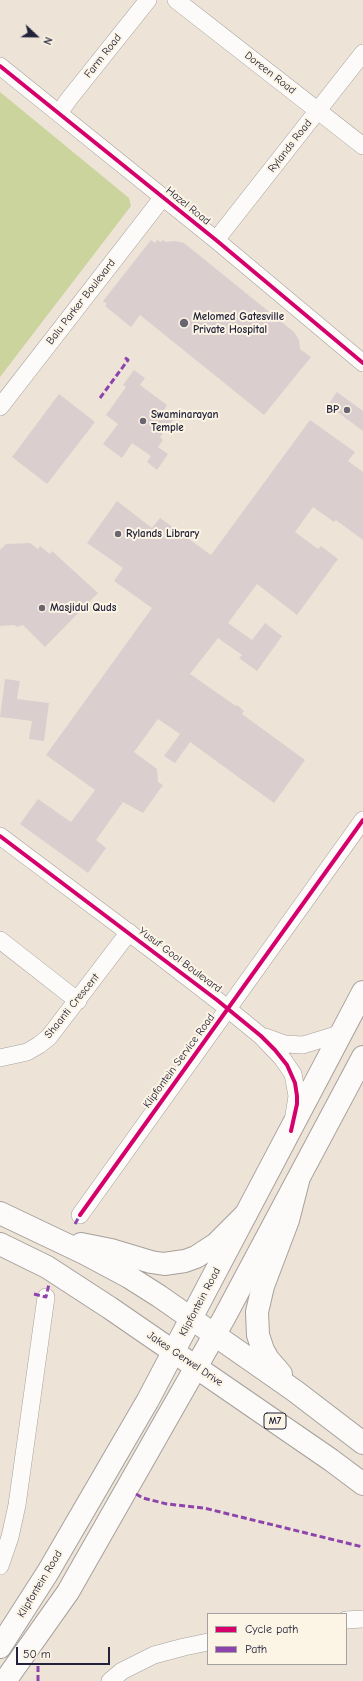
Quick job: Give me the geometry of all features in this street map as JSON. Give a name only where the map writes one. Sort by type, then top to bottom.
[{"type":"main road","name":"Klipfontein Road","points":[[0,1647],[19,1620],[56,1559],[148,1400],[363,992]]},
{"type":"main road","points":[[4,1681],[68,1592],[215,1334],[363,1057]]},
{"type":"main road","points":[[294,1391],[268,1359],[263,1350],[257,1328],[257,1312],[261,1293],[288,1220],[298,1181]]},
{"type":"main road","points":[[0,1213],[58,1240],[129,1277],[215,1334],[363,1443]]},
{"type":"main road","points":[[58,1240],[111,1250],[150,1262],[174,1263],[196,1257],[206,1252],[229,1233],[246,1214]]},
{"type":"main road","name":"Jakes Gerwel Drive","points":[[0,1244],[47,1268],[174,1351],[331,1460],[363,1484]]},
{"type":"street","name":"Farm Road","points":[[59,113],[69,98],[148,0]]},
{"type":"street","name":"Doreen Road","points":[[176,0],[363,146]]},
{"type":"street","name":"Rylands Road","points":[[216,240],[363,53]]},
{"type":"street","name":"Hazel Road","points":[[0,66],[216,240],[363,363]]},
{"type":"street","name":"Balu Parker Boulevard","points":[[0,407],[163,197]]},
{"type":"street","name":"Klipfontein Service Road","points":[[80,1215],[363,820]]},
{"type":"street","name":"Yusuf Gool Boulevard","points":[[0,836],[129,932],[228,1008],[261,1036],[282,1058],[293,1074],[298,1096],[290,1131]]},
{"type":"street","name":"Shaanti Crescent","points":[[0,1058],[27,1052],[49,1037],[129,932]]},
{"type":"street","points":[[0,940],[78,1000]]},
{"type":"street","name":"Yusuf Gool Boulevard","points":[[261,1036],[285,1044],[303,1045],[342,1033]]},
{"type":"street","points":[[1,1563],[10,1537],[17,1506],[46,1297]]},
{"type":"street","points":[[347,1620],[363,1619]]},
{"type":"street","points":[[110,1681],[122,1671],[154,1655],[169,1650],[207,1642]]},
{"type":"green space","points":[[0,92],[129,198],[131,206],[0,377]]},
{"type":"building","name":"Melomed Gatesville Private Hospital","points":[[151,240],[155,243],[157,240],[161,242],[163,240],[166,242],[175,241],[184,243],[294,332],[299,340],[300,349],[311,357],[264,415],[140,315],[131,327],[105,306],[107,304],[103,301]]},
{"type":"building","name":"Swaminarayan Temple","points":[[134,370],[145,378],[140,385],[167,405],[164,410],[175,417],[160,437],[163,440],[158,447],[168,454],[157,470],[147,462],[151,456],[132,443],[122,458],[103,444],[118,424],[106,415],[126,387],[123,385]]},
{"type":"building","points":[[337,392],[363,411],[363,431],[328,405]]},
{"type":"building","points":[[59,394],[95,422],[47,484],[12,457]]},
{"type":"building","points":[[310,420],[355,452],[348,461],[363,472],[363,540],[336,520],[334,522],[313,507],[295,532],[318,549],[321,546],[338,559],[297,615],[257,584],[228,623],[252,640],[265,623],[282,636],[257,671],[239,658],[242,655],[218,638],[190,674],[236,706],[237,705],[244,711],[242,714],[305,760],[274,803],[190,742],[175,763],[164,756],[180,734],[158,719],[134,752],[157,769],[158,782],[163,785],[143,813],[123,802],[96,840],[106,848],[88,873],[20,824],[38,799],[71,822],[95,790],[46,755],[152,608],[114,581],[123,568],[87,543],[117,501],[152,528],[160,518],[211,555]]},
{"type":"building","name":"Masjidul Quds","points":[[30,543],[38,549],[40,546],[50,554],[52,551],[98,593],[45,647],[23,625],[17,627],[14,625],[0,626],[0,550],[6,544]]},
{"type":"building","points":[[5,679],[20,681],[17,699],[49,703],[44,741],[29,739],[32,721],[0,717]]},
{"type":"marked path","points":[[100,398],[128,360],[123,356]]},
{"type":"marked path","points":[[75,1224],[80,1215]]},
{"type":"marked path","points":[[34,1294],[46,1297],[49,1284]]},
{"type":"marked path","points":[[136,1494],[143,1498],[167,1504],[204,1508],[363,1547]]},
{"type":"marked path","points":[[38,1664],[38,1681]]},
{"type":"cycle path","points":[[0,66],[216,240],[363,363]]},
{"type":"cycle path","points":[[80,1215],[363,820]]},
{"type":"cycle path","points":[[0,836],[217,1000],[261,1036],[275,1050],[287,1065],[295,1083],[297,1104],[291,1131]]},
{"type":"place","name":"Melomed Gatesville Private Hospital","points":[[184,323]]},
{"type":"place","name":"BP","points":[[347,410]]},
{"type":"place","name":"Swaminarayan Temple","points":[[143,421]]},
{"type":"place","name":"Rylands Library","points":[[118,534]]},
{"type":"place","name":"Masjidul Quds","points":[[42,608]]}]
